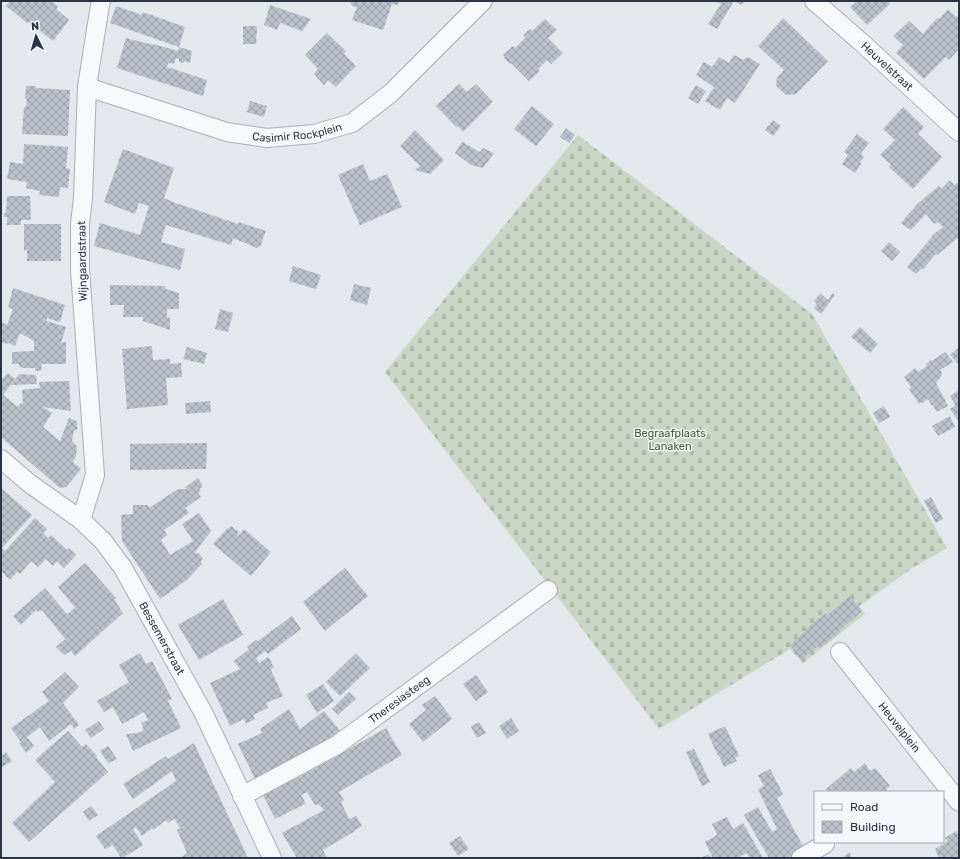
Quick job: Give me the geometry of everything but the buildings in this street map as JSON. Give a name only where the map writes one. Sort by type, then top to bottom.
[{"type":"street","name":"Wijngaardstraat","points":[[81,520],[95,475],[80,270],[80,224],[83,198],[87,87],[101,1]]},
{"type":"street","name":"Casimir Rockplein","points":[[87,87],[227,132],[268,138],[314,134],[352,123],[391,93],[471,7],[483,1]]},
{"type":"street","name":"Heuvelstraat","points":[[814,1],[862,42],[959,132]]},
{"type":"street","name":"Bessemerstraat","points":[[1,459],[29,483],[81,520],[103,541],[123,568],[204,714],[272,858]]},
{"type":"street","name":"Theresiasteeg","points":[[242,796],[337,745],[548,590]]},
{"type":"street","name":"Heuvelplein","points":[[840,652],[959,802]]},
{"type":"street","points":[[801,858],[825,844]]},
{"type":"green space","name":"Begraafplaats Lanaken","points":[[578,135],[812,314],[947,548],[914,567],[859,606],[865,614],[803,663],[790,649],[659,729],[385,372]]}]
